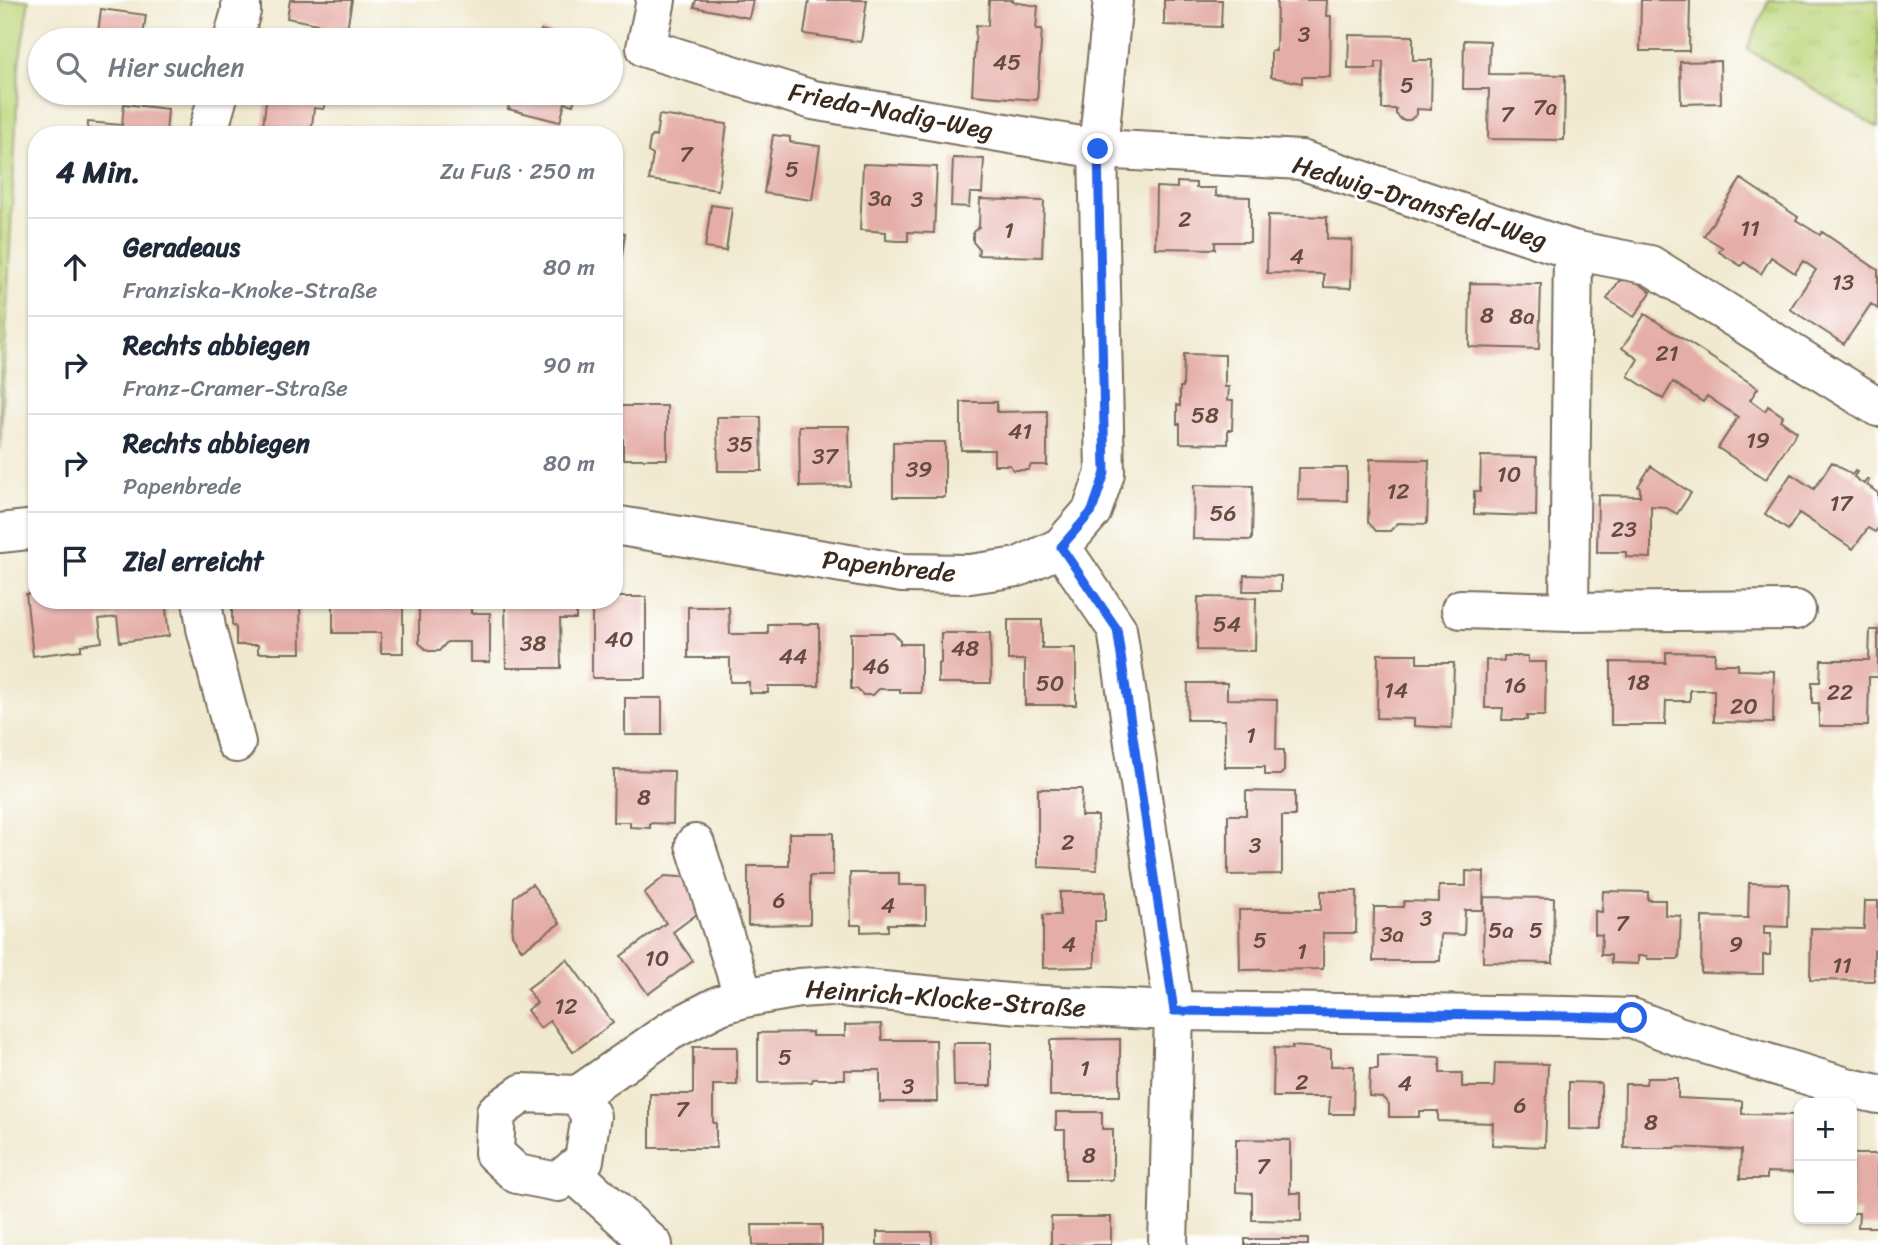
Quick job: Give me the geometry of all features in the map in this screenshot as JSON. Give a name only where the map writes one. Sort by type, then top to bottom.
[{"type":"street","points":[[236,28],[241,0]]},
{"type":"street","name":"Frieda-Nadig-Weg","points":[[656,0],[646,48],[813,100],[1098,149]]},
{"type":"street","name":"Papenbrede","points":[[623,526],[902,573],[970,574],[1018,567],[1061,547],[1092,511],[1105,473],[1098,149],[1113,0]]},
{"type":"street","points":[[210,126],[216,105]]},
{"type":"street","name":"Hedwig-Dransfeld-Weg","points":[[1098,149],[1300,160],[1573,250],[1650,265],[1878,407]]},
{"type":"street","name":"Hedwig-Dransfeld-Weg","points":[[1569,612],[1573,250]]},
{"type":"street","points":[[0,533],[28,530]]},
{"type":"street","points":[[1061,547],[1117,629],[1174,1011],[1168,1245]]},
{"type":"street","points":[[203,609],[236,743]]},
{"type":"street","points":[[1461,609],[1569,612],[1796,610]]},
{"type":"street","points":[[695,844],[744,998]]},
{"type":"street","name":"Heinrich-Klocke-Straße","points":[[578,1095],[670,1031],[720,1005],[799,988],[830,986],[1019,1004],[1174,1011],[1632,1018],[1678,1036],[1878,1094]]},
{"type":"street","points":[[523,1093],[578,1095],[591,1116],[584,1160],[558,1182],[517,1174],[494,1153],[496,1112],[523,1093]]},
{"type":"street","points":[[571,1171],[653,1245]]},
{"type":"green space","points":[[0,0],[29,0],[19,64],[0,449]]},
{"type":"green space","points":[[1769,0],[1878,0],[1878,128],[1747,49]]},
{"type":"building","points":[[290,0],[352,0],[347,28],[320,28],[317,24],[287,18]]},
{"type":"building","points":[[696,0],[753,0],[749,18],[694,7]]},
{"type":"building","points":[[809,0],[867,0],[861,42],[804,34]]},
{"type":"building","points":[[989,0],[1013,0],[1012,2],[1038,6],[1036,29],[1042,29],[1037,100],[972,95],[976,25],[988,26]]},
{"type":"building","points":[[1164,0],[1222,0],[1221,27],[1164,25]]},
{"type":"building","points":[[1277,0],[1327,0],[1326,16],[1331,16],[1330,77],[1302,77],[1302,83],[1271,77],[1271,51],[1276,51]]},
{"type":"building","points":[[1641,0],[1690,0],[1689,51],[1640,51]]},
{"type":"building","points":[[101,9],[146,15],[144,28],[99,28]]},
{"type":"building","points":[[1349,35],[1413,36],[1413,60],[1432,60],[1431,110],[1417,109],[1417,114],[1410,120],[1402,120],[1396,114],[1396,109],[1382,109],[1383,62],[1376,62],[1376,69],[1348,69]]},
{"type":"building","points":[[1464,40],[1490,41],[1489,74],[1565,75],[1564,140],[1488,139],[1489,89],[1463,89]]},
{"type":"building","points":[[1720,61],[1721,103],[1681,104],[1680,62]]},
{"type":"building","points":[[124,105],[168,109],[167,126],[88,126],[88,122],[122,125]]},
{"type":"building","points":[[266,105],[324,105],[324,109],[314,108],[312,126],[263,126]]},
{"type":"building","points":[[509,105],[564,105],[560,122],[508,109]]},
{"type":"building","points":[[659,115],[727,124],[718,190],[649,180],[653,155],[648,152],[650,139],[656,137]]},
{"type":"building","points":[[773,135],[790,137],[790,142],[820,146],[812,200],[764,193]]},
{"type":"building","points":[[953,158],[984,159],[982,193],[970,193],[969,207],[951,206]]},
{"type":"building","points":[[863,164],[937,167],[934,233],[908,232],[908,241],[897,241],[886,240],[886,232],[860,230]]},
{"type":"building","points":[[1741,179],[1798,217],[1796,220],[1820,235],[1822,232],[1878,270],[1878,309],[1871,304],[1844,344],[1790,309],[1816,270],[1803,261],[1795,273],[1771,257],[1761,274],[1744,262],[1741,266],[1719,252],[1722,247],[1704,236]]},
{"type":"building","points":[[1177,182],[1196,183],[1196,188],[1216,188],[1216,196],[1250,197],[1250,242],[1215,242],[1215,249],[1155,248],[1156,187],[1177,188]]},
{"type":"building","points":[[980,199],[1044,201],[1042,257],[978,255],[979,249],[973,242],[973,232],[979,227]]},
{"type":"building","points":[[711,205],[732,208],[726,251],[705,248]]},
{"type":"building","points":[[1268,215],[1327,217],[1327,239],[1352,240],[1351,288],[1324,287],[1324,274],[1267,273]]},
{"type":"building","points":[[1631,278],[1651,292],[1634,317],[1607,299],[1619,281]]},
{"type":"building","points":[[1470,283],[1541,284],[1539,349],[1469,347]]},
{"type":"building","points":[[1645,314],[1758,388],[1750,400],[1765,411],[1768,406],[1783,416],[1780,420],[1797,432],[1766,479],[1718,448],[1738,417],[1707,396],[1703,402],[1673,382],[1663,399],[1628,376],[1638,359],[1622,348]]},
{"type":"building","points":[[1184,354],[1225,355],[1225,387],[1229,387],[1228,400],[1233,400],[1232,430],[1228,430],[1228,444],[1180,443],[1177,405],[1180,406],[1180,387],[1183,387]]},
{"type":"building","points":[[961,402],[997,402],[997,412],[1047,411],[1047,465],[1031,465],[1028,470],[1013,470],[1010,465],[994,465],[994,450],[961,450]]},
{"type":"building","points":[[623,406],[667,406],[667,459],[623,459]]},
{"type":"building","points":[[717,417],[761,417],[762,471],[718,471]]},
{"type":"building","points":[[799,426],[849,426],[850,486],[800,487]]},
{"type":"building","points":[[893,442],[945,442],[945,497],[893,497]]},
{"type":"building","points":[[1481,456],[1537,457],[1536,516],[1474,514],[1474,491],[1480,492]]},
{"type":"building","points":[[1370,459],[1429,460],[1427,524],[1398,523],[1390,531],[1376,531],[1368,522]]},
{"type":"building","points":[[1832,462],[1852,475],[1857,472],[1854,477],[1864,484],[1867,479],[1867,485],[1878,493],[1878,528],[1875,532],[1868,528],[1853,549],[1799,513],[1788,530],[1765,514],[1791,474],[1814,489]]},
{"type":"building","points":[[1651,466],[1691,493],[1677,514],[1665,507],[1651,506],[1651,558],[1626,557],[1626,552],[1597,552],[1598,495],[1640,496],[1638,486]]},
{"type":"building","points":[[1299,468],[1347,468],[1347,501],[1298,500]]},
{"type":"building","points":[[1194,485],[1253,486],[1252,540],[1193,539]]},
{"type":"building","points":[[1244,575],[1281,576],[1281,591],[1243,591]]},
{"type":"building","points":[[26,594],[28,609],[166,609],[169,636],[120,642],[117,617],[99,619],[102,642],[81,645],[81,650],[33,656]]},
{"type":"building","points":[[623,597],[646,597],[646,678],[592,678],[592,609],[623,609]]},
{"type":"building","points":[[1198,597],[1256,598],[1255,651],[1197,650]]},
{"type":"building","points":[[688,607],[729,607],[730,634],[768,634],[768,624],[819,624],[819,686],[768,686],[768,693],[749,693],[749,682],[730,682],[730,658],[688,658]]},
{"type":"building","points":[[232,609],[300,609],[301,653],[258,653],[258,645],[236,645],[236,628],[232,624]]},
{"type":"building","points":[[333,609],[403,609],[403,653],[381,653],[381,633],[333,633]]},
{"type":"building","points":[[419,609],[471,609],[471,613],[490,613],[490,662],[470,662],[470,642],[447,642],[439,651],[428,651],[419,643]]},
{"type":"building","points":[[505,609],[576,609],[576,619],[560,619],[561,668],[506,668]]},
{"type":"building","points":[[1008,620],[1042,620],[1042,648],[1076,648],[1076,705],[1025,705],[1025,660],[1008,660]]},
{"type":"building","points":[[1870,630],[1878,630],[1878,677],[1869,677],[1868,726],[1819,726],[1819,703],[1812,703],[1812,682],[1820,682],[1821,660],[1869,660]]},
{"type":"building","points":[[851,633],[893,633],[900,640],[900,644],[921,644],[921,693],[879,689],[873,695],[863,695],[857,689],[851,689]]},
{"type":"building","points":[[941,633],[990,633],[991,683],[938,683]]},
{"type":"building","points":[[1666,652],[1715,653],[1714,664],[1738,664],[1738,670],[1774,671],[1773,723],[1714,722],[1714,690],[1690,690],[1690,701],[1666,701],[1665,725],[1611,725],[1611,662],[1666,663]]},
{"type":"building","points":[[1378,654],[1417,654],[1417,663],[1454,663],[1452,728],[1414,726],[1414,719],[1377,718]]},
{"type":"building","points":[[1504,656],[1528,656],[1528,662],[1546,662],[1545,716],[1527,716],[1527,720],[1502,720],[1503,708],[1485,708],[1486,660],[1504,661]]},
{"type":"building","points":[[1188,683],[1227,683],[1227,699],[1277,700],[1276,750],[1284,750],[1284,771],[1280,775],[1265,775],[1265,767],[1225,767],[1225,720],[1187,720]]},
{"type":"building","points":[[625,698],[662,698],[662,735],[625,735]]},
{"type":"building","points":[[614,770],[674,771],[673,824],[650,823],[650,828],[630,827],[630,822],[613,822]]},
{"type":"building","points":[[1038,789],[1082,789],[1081,816],[1098,816],[1097,870],[1038,867]]},
{"type":"building","points":[[1246,791],[1295,792],[1295,816],[1282,816],[1282,874],[1228,875],[1228,815],[1246,815]]},
{"type":"building","points":[[789,833],[833,833],[833,876],[810,876],[810,924],[748,925],[748,866],[789,866]]},
{"type":"building","points":[[1466,871],[1484,872],[1483,910],[1465,910],[1464,935],[1441,934],[1440,961],[1373,961],[1374,907],[1403,907],[1404,901],[1439,902],[1439,886],[1466,886]]},
{"type":"building","points":[[850,873],[899,873],[899,885],[926,885],[926,924],[888,924],[888,931],[861,932],[861,925],[851,925]]},
{"type":"building","points":[[665,876],[695,878],[705,908],[673,932],[693,961],[648,994],[621,956],[666,923],[644,893]]},
{"type":"building","points":[[1749,883],[1789,884],[1788,927],[1764,926],[1764,934],[1771,934],[1770,955],[1763,955],[1763,974],[1701,973],[1702,917],[1748,918]]},
{"type":"building","points":[[532,884],[560,923],[522,950],[512,935],[514,897]]},
{"type":"building","points":[[1321,891],[1357,891],[1356,933],[1323,933],[1323,969],[1240,970],[1239,910],[1321,910]]},
{"type":"building","points":[[1603,891],[1648,892],[1648,900],[1665,900],[1665,915],[1681,916],[1679,959],[1647,959],[1647,956],[1638,956],[1638,964],[1611,963],[1611,955],[1601,955],[1602,935],[1595,934],[1595,911],[1602,912]]},
{"type":"building","points":[[1060,892],[1105,892],[1105,921],[1095,921],[1095,967],[1043,968],[1043,915],[1060,915]]},
{"type":"building","points":[[1484,897],[1554,898],[1553,963],[1483,962]]},
{"type":"building","points":[[1865,901],[1878,901],[1878,950],[1874,950],[1874,981],[1810,980],[1811,928],[1864,929]]},
{"type":"building","points":[[567,959],[613,1023],[573,1052],[550,1021],[540,1028],[527,1010],[537,1003],[527,989]]},
{"type":"building","points":[[881,1024],[882,1040],[936,1040],[937,1102],[880,1102],[880,1070],[845,1070],[845,1079],[758,1083],[758,1033],[812,1032],[812,1036],[845,1036],[845,1025]]},
{"type":"building","points":[[1120,1039],[1120,1096],[1050,1096],[1050,1040]]},
{"type":"building","points":[[953,1043],[991,1043],[991,1086],[954,1086]]},
{"type":"building","points":[[1292,1046],[1331,1049],[1331,1066],[1354,1066],[1353,1114],[1329,1114],[1330,1097],[1273,1097],[1274,1048],[1292,1049]]},
{"type":"building","points":[[693,1047],[737,1047],[737,1085],[713,1085],[716,1148],[650,1148],[650,1094],[693,1094]]},
{"type":"building","points":[[1378,1055],[1440,1057],[1440,1073],[1462,1073],[1462,1087],[1494,1087],[1495,1063],[1548,1064],[1545,1147],[1492,1145],[1493,1123],[1438,1121],[1438,1111],[1419,1111],[1419,1117],[1389,1117],[1389,1104],[1382,1097],[1369,1096],[1370,1069],[1378,1069]]},
{"type":"building","points":[[1647,1078],[1678,1078],[1678,1098],[1742,1101],[1742,1114],[1794,1115],[1794,1173],[1767,1172],[1767,1179],[1740,1179],[1741,1150],[1624,1148],[1625,1084],[1646,1084]]},
{"type":"building","points":[[1569,1082],[1601,1083],[1601,1130],[1569,1129]]},
{"type":"building","points":[[1056,1112],[1102,1112],[1102,1129],[1113,1129],[1113,1180],[1065,1180],[1065,1130],[1056,1130]]},
{"type":"building","points":[[1236,1139],[1290,1140],[1290,1193],[1301,1193],[1301,1221],[1252,1220],[1252,1193],[1236,1192]]},
{"type":"building","points":[[1857,1154],[1878,1154],[1878,1227],[1858,1227]]},
{"type":"building","points":[[1051,1217],[1111,1217],[1111,1245],[1051,1245]]},
{"type":"building","points":[[752,1225],[822,1225],[822,1245],[753,1245]]},
{"type":"building","points":[[877,1232],[932,1232],[932,1245],[877,1245]]},
{"type":"building","points":[[1245,1239],[1308,1239],[1308,1245],[1245,1245]]},
{"type":"route","points":[[1098,149],[1105,473],[1092,511],[1061,547],[1117,629],[1174,1011],[1632,1018]]}]
